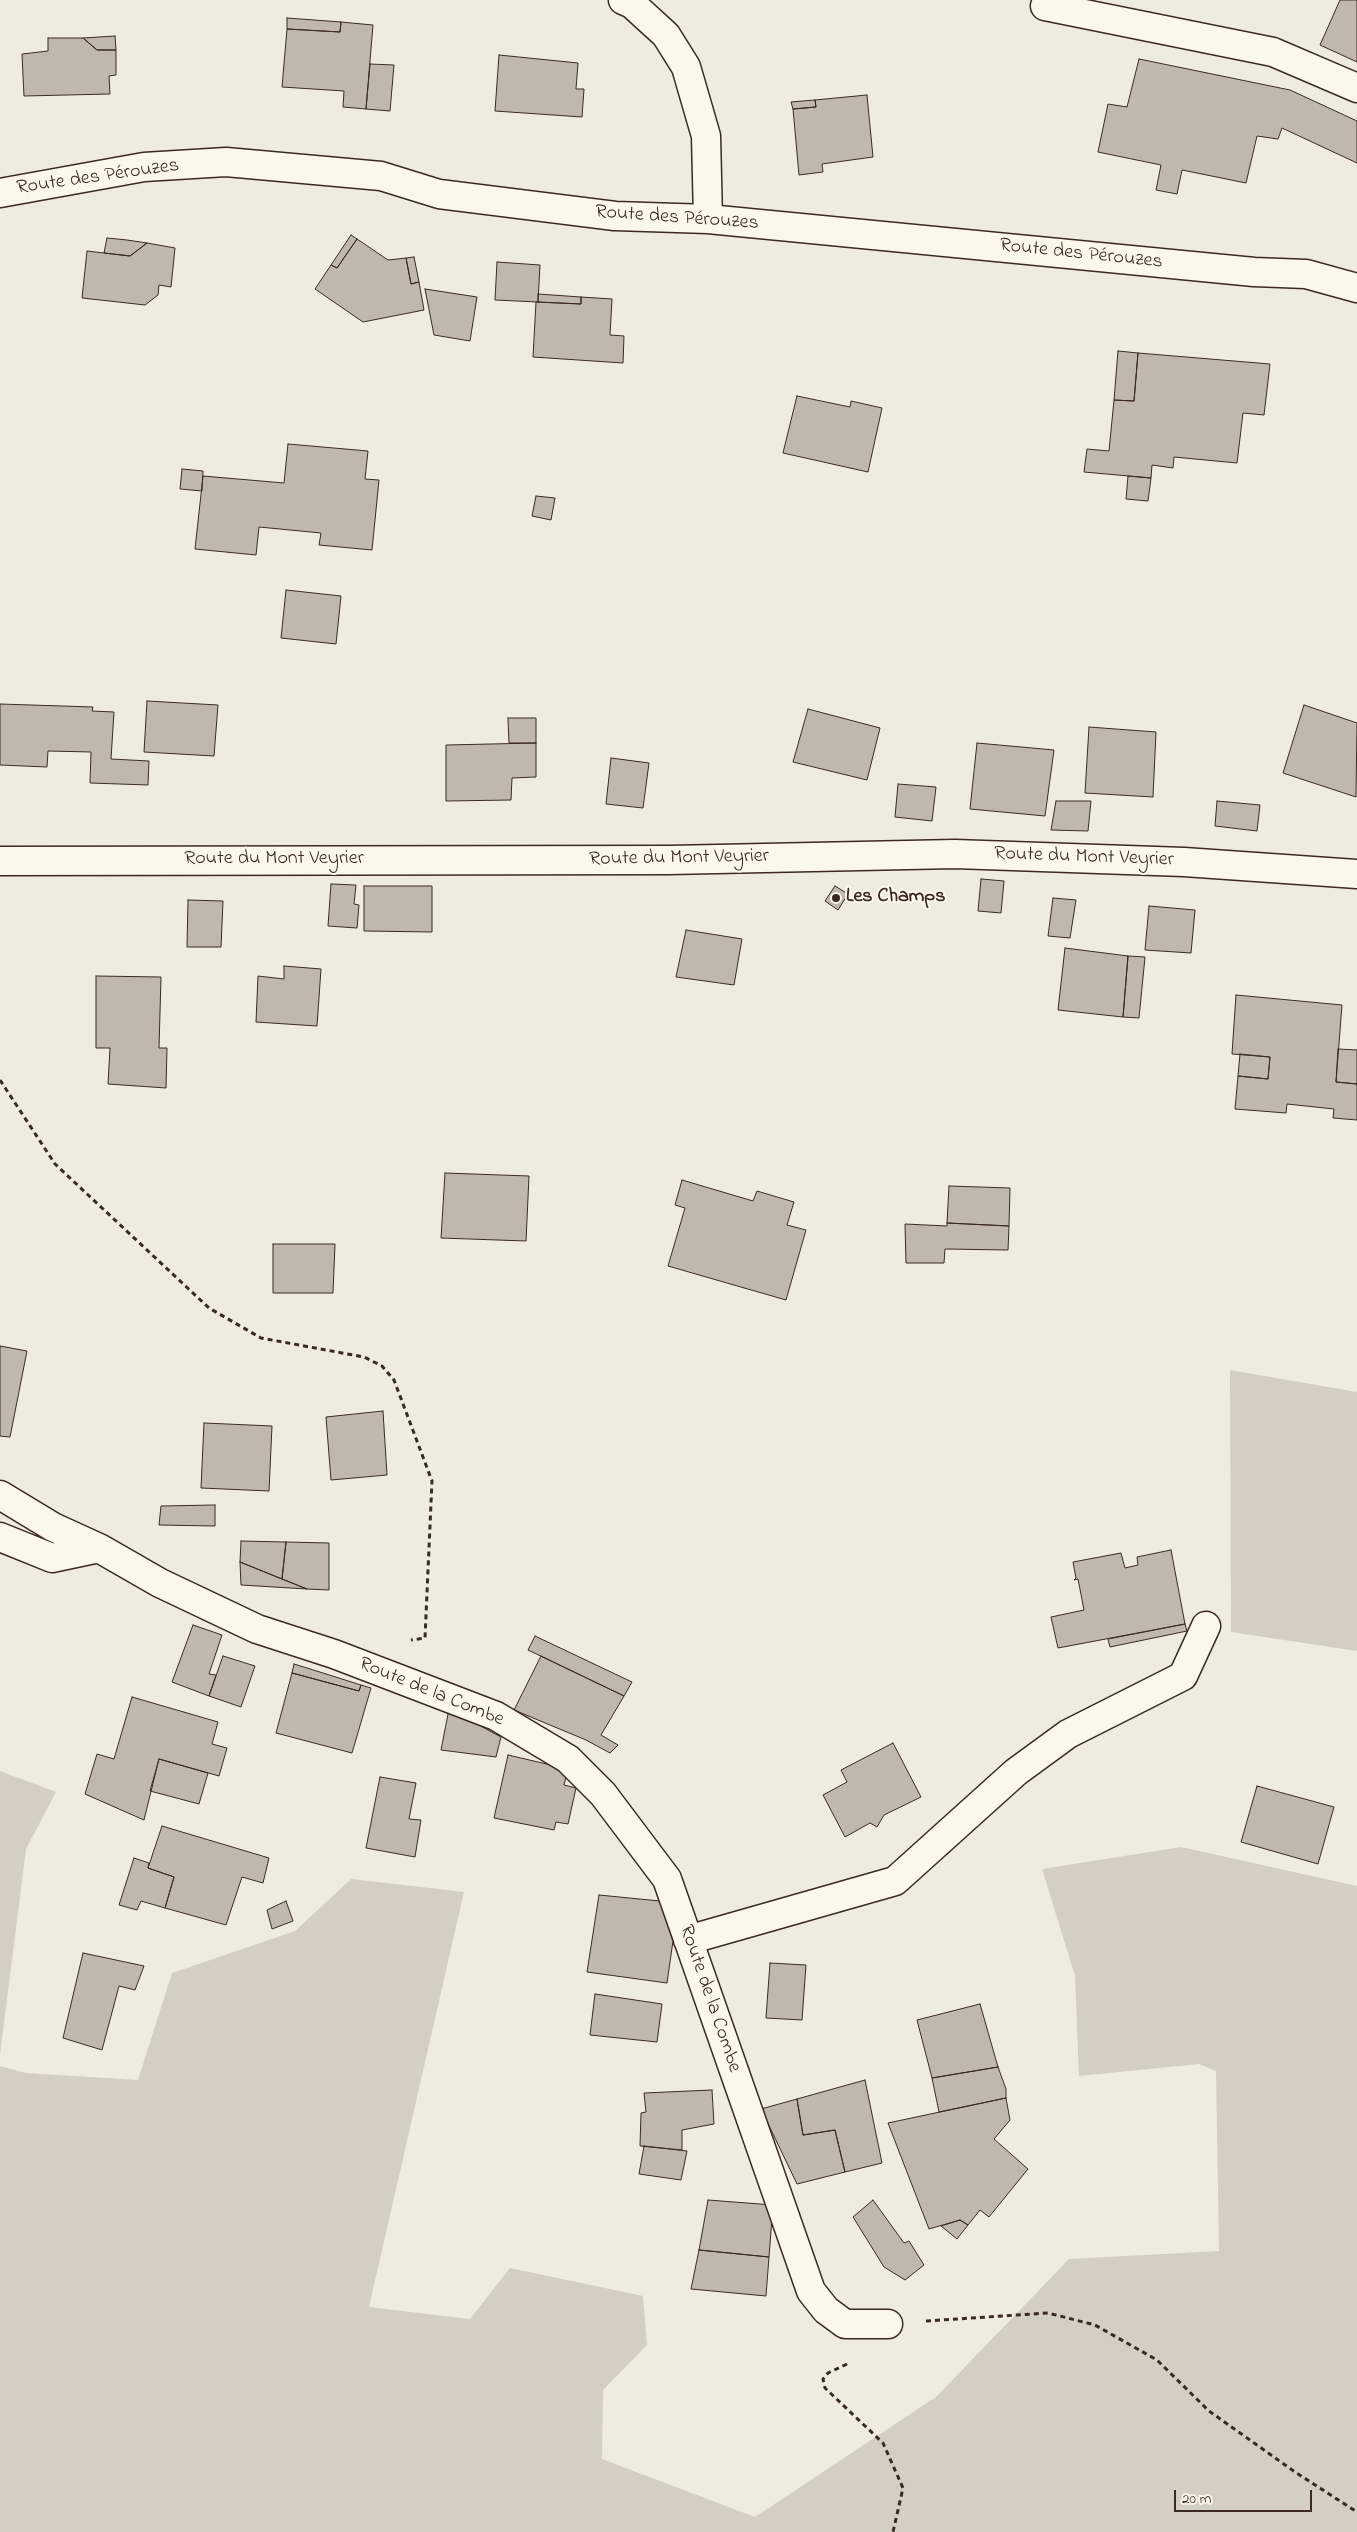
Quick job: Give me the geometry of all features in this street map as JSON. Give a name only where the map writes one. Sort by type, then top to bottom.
[{"type":"street","points":[[623,0],[632,4],[666,35],[686,67],[706,136],[708,219]]},
{"type":"street","points":[[1045,6],[1273,52],[1357,88]]},
{"type":"street","name":"Route des Pérouzes","points":[[0,193],[144,167],[226,162],[381,176],[439,194],[615,216],[708,219],[1254,272],[1306,274],[1357,288]]},
{"type":"street","name":"Route du Mont Veyrier","points":[[0,860],[670,860],[955,854],[1184,862],[1357,874]]},
{"type":"street","name":"Route de la Combe","points":[[0,1495],[53,1527],[99,1548],[160,1583],[257,1629],[334,1654],[496,1716],[568,1759],[603,1794],[667,1879],[811,2291],[826,2310],[844,2324],[888,2324]]},
{"type":"street","points":[[0,1537],[52,1558],[99,1548]]},
{"type":"street","points":[[688,1940],[895,1881],[1016,1772],[1068,1734],[1183,1676],[1206,1626]]},
{"type":"path","points":[[0,1080],[55,1164],[209,1308],[262,1338],[364,1357],[382,1366],[394,1380],[432,1481],[425,1638],[407,1641]]},
{"type":"path","points":[[893,2532],[903,2488],[887,2452],[883,2444],[825,2388],[823,2379],[828,2373],[847,2364],[874,2357],[888,2324],[1048,2313],[1095,2324],[1157,2360],[1210,2411],[1295,2472],[1357,2512]]},
{"type":"shaded area","points":[[1230,1370],[1357,1392],[1357,1651],[1231,1632]]},
{"type":"shaded area","points":[[0,1771],[56,1792],[26,1849],[0,2055]]},
{"type":"shaded area","points":[[1181,1847],[1357,1886],[1357,2532],[0,2532],[0,2066],[26,2073],[138,2080],[172,1973],[295,1931],[351,1879],[464,1892],[369,2307],[470,2319],[510,2268],[643,2296],[647,2345],[603,2390],[602,2459],[755,2517],[936,2397],[1069,2259],[1219,2251],[1216,2071],[1199,2064],[1079,2076],[1075,1976],[1042,1869]]},
{"type":"building","points":[[1340,0],[1357,0],[1357,62],[1320,45]]},
{"type":"building","points":[[287,18],[341,22],[340,32],[287,29]]},
{"type":"building","points":[[341,22],[373,25],[366,109],[343,107],[344,91],[282,87],[287,29],[340,32]]},
{"type":"building","points":[[115,36],[116,50],[97,50],[83,38]]},
{"type":"building","points":[[48,38],[83,38],[97,50],[116,50],[116,75],[109,76],[110,94],[24,96],[22,54],[48,51]]},
{"type":"building","points":[[499,55],[578,63],[576,89],[584,89],[582,117],[495,111]]},
{"type":"building","points":[[1139,59],[1290,90],[1357,121],[1357,163],[1282,128],[1278,139],[1257,136],[1246,183],[1182,170],[1177,194],[1156,190],[1161,165],[1098,152],[1108,104],[1127,107]]},
{"type":"building","points":[[370,64],[394,65],[390,111],[366,109]]},
{"type":"building","points":[[867,95],[873,157],[822,164],[823,172],[799,175],[793,109],[816,107],[815,100]]},
{"type":"building","points":[[815,100],[816,107],[793,109],[791,102]]},
{"type":"building","points":[[351,235],[357,239],[337,268],[331,265]]},
{"type":"building","points":[[107,238],[147,243],[130,256],[104,253]]},
{"type":"building","points":[[357,239],[388,260],[406,258],[411,284],[419,282],[424,310],[363,322],[315,289],[331,265],[337,268]]},
{"type":"building","points":[[147,243],[175,248],[171,287],[159,285],[158,295],[145,305],[82,298],[87,251],[130,256]]},
{"type":"building","points":[[414,257],[419,282],[411,284],[406,258]]},
{"type":"building","points":[[497,262],[540,265],[538,302],[495,300]]},
{"type":"building","points":[[425,289],[477,297],[470,341],[434,335]]},
{"type":"building","points":[[538,294],[581,297],[581,304],[538,302]]},
{"type":"building","points":[[581,297],[612,299],[610,335],[624,336],[623,363],[533,357],[536,302],[581,304]]},
{"type":"building","points":[[1118,351],[1138,353],[1134,401],[1114,400]]},
{"type":"building","points":[[1138,353],[1270,364],[1264,415],[1243,413],[1237,463],[1174,457],[1173,468],[1152,465],[1151,478],[1084,472],[1087,449],[1109,451],[1114,400],[1134,401]]},
{"type":"building","points":[[797,396],[850,407],[851,401],[882,408],[868,472],[783,453]]},
{"type":"building","points":[[288,444],[368,451],[365,479],[379,480],[372,550],[319,545],[321,533],[259,527],[256,555],[195,549],[203,476],[284,483]]},
{"type":"building","points":[[182,469],[203,471],[202,491],[180,489]]},
{"type":"building","points":[[1128,476],[1151,478],[1148,501],[1126,499]]},
{"type":"building","points":[[536,496],[555,498],[551,520],[532,516]]},
{"type":"building","points":[[286,590],[341,596],[336,644],[281,638]]},
{"type":"building","points":[[147,701],[218,705],[214,756],[144,752]]},
{"type":"building","points":[[0,704],[93,707],[92,711],[114,712],[111,759],[149,761],[148,785],[90,783],[91,752],[48,751],[47,767],[0,765]]},
{"type":"building","points":[[1304,705],[1357,723],[1356,797],[1283,773]]},
{"type":"building","points":[[808,709],[880,728],[867,780],[793,762]]},
{"type":"building","points":[[508,718],[536,718],[536,743],[509,743]]},
{"type":"building","points":[[1089,727],[1156,732],[1153,797],[1085,793]]},
{"type":"building","points":[[536,743],[536,777],[512,778],[511,800],[446,801],[446,745]]},
{"type":"building","points":[[977,743],[1054,750],[1045,816],[970,809]]},
{"type":"building","points":[[611,758],[649,763],[643,808],[606,804]]},
{"type":"building","points":[[898,784],[936,787],[932,821],[895,817]]},
{"type":"building","points":[[1056,801],[1091,801],[1088,831],[1051,830]]},
{"type":"building","points":[[1217,801],[1260,805],[1257,831],[1215,826]]},
{"type":"building","points":[[981,879],[1004,881],[1001,913],[978,911]]},
{"type":"building","points":[[331,884],[356,885],[354,904],[359,905],[357,928],[328,926]]},
{"type":"building","points":[[364,886],[432,886],[432,932],[364,931]]},
{"type":"building","name":"Les Champs","points":[[835,886],[848,894],[838,910],[825,901]]},
{"type":"building","points":[[1053,898],[1076,900],[1070,938],[1048,936]]},
{"type":"building","points":[[188,900],[223,901],[221,947],[187,947]]},
{"type":"building","points":[[1149,906],[1195,910],[1191,953],[1145,950]]},
{"type":"building","points":[[686,930],[742,939],[734,985],[676,977]]},
{"type":"building","points":[[1065,948],[1128,956],[1123,1017],[1058,1010]]},
{"type":"building","points":[[1128,956],[1145,957],[1139,1018],[1123,1017]]},
{"type":"building","points":[[284,966],[321,969],[317,1026],[256,1022],[258,976],[284,979]]},
{"type":"building","points":[[96,976],[161,977],[159,1048],[167,1048],[166,1088],[108,1084],[110,1048],[96,1048]]},
{"type":"building","points":[[1236,995],[1342,1005],[1336,1082],[1357,1084],[1357,1120],[1333,1118],[1334,1109],[1287,1104],[1286,1113],[1235,1109],[1238,1076],[1268,1079],[1270,1057],[1232,1054]]},
{"type":"building","points":[[1338,1049],[1357,1050],[1357,1084],[1336,1082]]},
{"type":"building","points":[[1240,1054],[1270,1057],[1268,1079],[1238,1076]]},
{"type":"building","points":[[445,1173],[529,1176],[526,1241],[441,1238]]},
{"type":"building","points":[[682,1180],[753,1201],[757,1191],[794,1202],[787,1225],[806,1230],[786,1300],[668,1266],[685,1208],[675,1205]]},
{"type":"building","points":[[949,1186],[1010,1188],[1009,1226],[947,1223]]},
{"type":"building","points":[[947,1223],[1009,1226],[1008,1250],[945,1249],[944,1263],[906,1263],[905,1224],[947,1226]]},
{"type":"building","points":[[273,1244],[335,1244],[333,1293],[273,1293]]},
{"type":"building","points":[[0,1346],[27,1351],[10,1437],[0,1436]]},
{"type":"building","points":[[383,1411],[387,1475],[331,1480],[326,1417]]},
{"type":"building","points":[[204,1423],[272,1426],[269,1491],[201,1488]]},
{"type":"building","points":[[215,1505],[215,1526],[159,1525],[161,1506]]},
{"type":"building","points":[[241,1541],[286,1542],[282,1579],[240,1562]]},
{"type":"building","points":[[286,1542],[329,1543],[329,1590],[307,1589],[282,1579]]},
{"type":"building","points":[[1171,1550],[1185,1624],[1058,1648],[1051,1617],[1084,1610],[1078,1579],[1074,1580],[1076,1578],[1073,1562],[1121,1553],[1125,1568],[1138,1565],[1137,1557]]},
{"type":"building","points":[[240,1562],[282,1579],[307,1589],[241,1585]]},
{"type":"building","points":[[1185,1624],[1187,1631],[1110,1647],[1108,1639]]},
{"type":"building","points":[[193,1625],[222,1635],[209,1674],[216,1675],[209,1696],[172,1682]]},
{"type":"building","points":[[535,1636],[632,1682],[624,1696],[528,1650]]},
{"type":"building","points":[[223,1656],[255,1666],[241,1707],[209,1696]]},
{"type":"building","points":[[541,1656],[624,1696],[601,1735],[618,1745],[610,1753],[586,1740],[514,1710]]},
{"type":"building","points":[[294,1664],[361,1685],[359,1691],[292,1673]]},
{"type":"building","points":[[292,1673],[359,1691],[361,1685],[371,1688],[352,1753],[276,1733]]},
{"type":"building","points":[[132,1697],[218,1722],[212,1744],[227,1748],[219,1776],[159,1759],[144,1820],[85,1794],[97,1754],[114,1759]]},
{"type":"building","points":[[449,1709],[501,1737],[496,1757],[441,1750]]},
{"type":"building","points":[[893,1743],[921,1797],[884,1815],[877,1827],[870,1823],[845,1837],[823,1795],[847,1782],[841,1770]]},
{"type":"building","points":[[508,1755],[568,1769],[564,1785],[576,1788],[568,1824],[556,1822],[554,1830],[494,1818]]},
{"type":"building","points":[[159,1759],[208,1773],[199,1804],[150,1791]]},
{"type":"building","points":[[380,1777],[416,1783],[409,1819],[421,1820],[415,1857],[366,1848]]},
{"type":"building","points":[[1257,1786],[1334,1807],[1318,1864],[1241,1842]]},
{"type":"building","points":[[162,1826],[269,1858],[263,1883],[242,1877],[226,1925],[165,1908],[174,1877],[148,1868]]},
{"type":"building","points":[[134,1858],[149,1863],[148,1868],[174,1877],[165,1908],[141,1901],[137,1910],[119,1905]]},
{"type":"building","points":[[599,1895],[660,1901],[673,1941],[667,1983],[587,1972]]},
{"type":"building","points":[[286,1901],[293,1921],[272,1929],[267,1910]]},
{"type":"building","points":[[83,1953],[144,1966],[135,1990],[119,1986],[102,2050],[63,2038]]},
{"type":"building","points":[[770,1963],[806,1965],[802,2020],[766,2018]]},
{"type":"building","points":[[595,1994],[662,2004],[657,2042],[590,2035]]},
{"type":"building","points":[[980,2004],[998,2067],[932,2078],[917,2020]]},
{"type":"building","points":[[998,2067],[1006,2089],[1006,2098],[939,2112],[932,2078]]},
{"type":"building","points":[[865,2080],[882,2163],[845,2172],[835,2130],[803,2135],[797,2099]]},
{"type":"building","points":[[712,2090],[714,2124],[682,2130],[682,2150],[640,2146],[641,2113],[646,2112],[644,2093]]},
{"type":"building","points":[[1006,2098],[1010,2120],[994,2139],[1028,2169],[989,2217],[980,2210],[968,2225],[960,2220],[929,2229],[888,2123]]},
{"type":"building","points":[[797,2099],[803,2135],[835,2130],[845,2172],[797,2184],[761,2109]]},
{"type":"building","points":[[644,2146],[687,2151],[681,2180],[639,2174]]},
{"type":"building","points":[[708,2200],[773,2205],[769,2257],[699,2250]]},
{"type":"building","points":[[873,2200],[904,2243],[909,2241],[924,2265],[905,2280],[884,2267],[853,2217]]},
{"type":"building","points":[[960,2220],[968,2225],[957,2239],[941,2226]]},
{"type":"building","points":[[699,2250],[769,2257],[766,2296],[691,2289]]},
{"type":"place","name":"Les Champs","points":[[836,898]]}]
